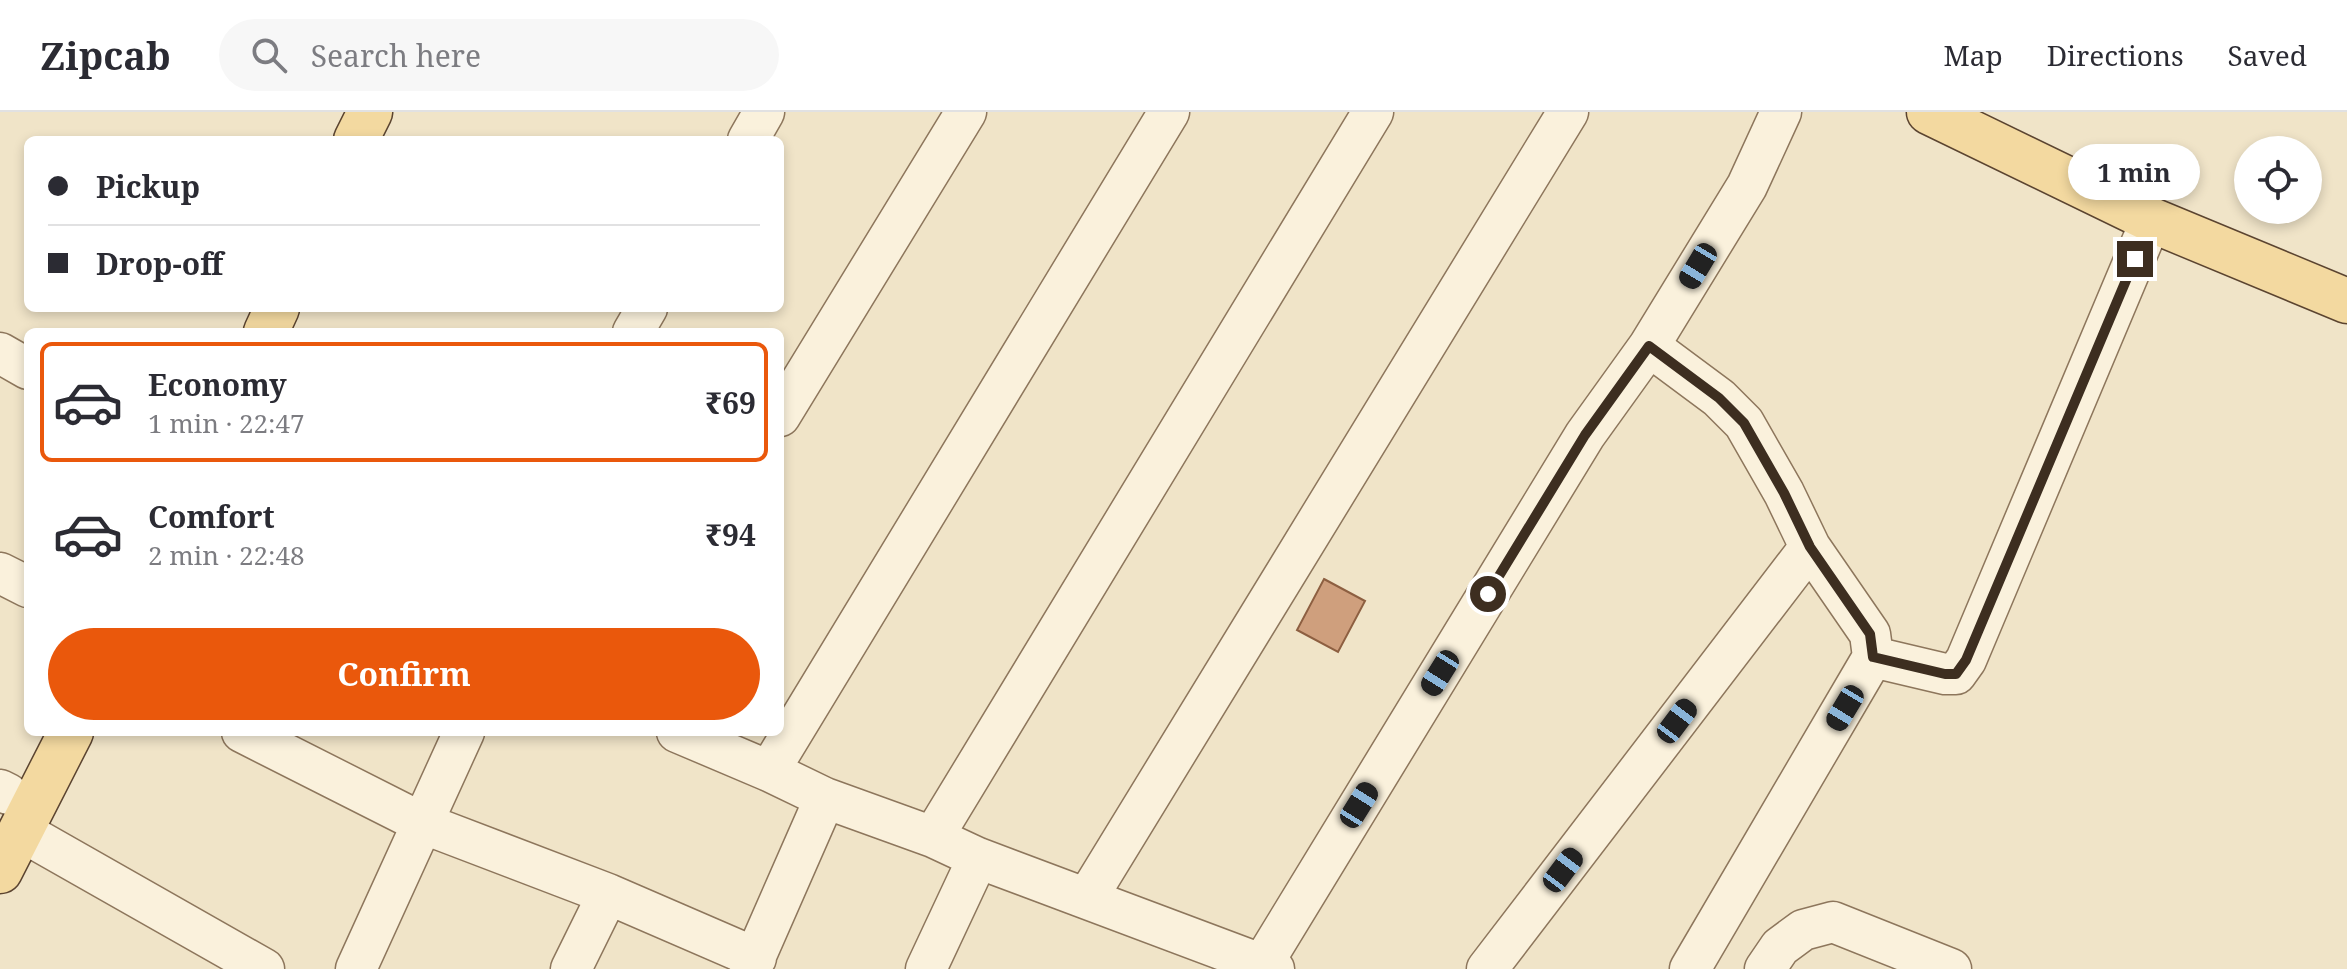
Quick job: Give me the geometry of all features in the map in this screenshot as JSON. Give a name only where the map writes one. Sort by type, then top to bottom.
[{"type":"main road","points":[[327,136],[338,112]]},
{"type":"main road","points":[[358,136],[370,112]]},
{"type":"main road","points":[[1929,112],[2154,221],[2347,301]]},
{"type":"main road","points":[[0,871],[7,806],[37,736]]},
{"type":"main road","points":[[7,806],[68,736]]},
{"type":"street","points":[[750,136],[764,112]]},
{"type":"street","points":[[784,409],[966,112]]},
{"type":"street","points":[[769,771],[1169,112]]},
{"type":"street","points":[[933,837],[1373,112]]},
{"type":"street","points":[[1087,898],[1568,112]]},
{"type":"street","points":[[686,736],[825,798],[1268,966],[1585,435],[1649,346],[1747,186],[1781,112]]},
{"type":"street","points":[[1873,657],[1945,674],[1956,674],[1966,660],[2147,230],[2154,221]]},
{"type":"street","points":[[1649,346],[1719,398],[1744,423],[1784,493],[1810,547],[1870,634],[1873,657],[1690,969]]},
{"type":"street","points":[[0,353],[24,367]]},
{"type":"street","points":[[1487,969],[1810,547]]},
{"type":"street","points":[[0,573],[24,585]]},
{"type":"street","points":[[250,736],[422,823],[608,894],[753,963],[825,798]]},
{"type":"street","points":[[356,969],[462,736]]},
{"type":"street","points":[[7,806],[264,969]]},
{"type":"street","points":[[926,969],[978,858]]},
{"type":"street","points":[[571,969],[608,894]]},
{"type":"street","points":[[1765,969],[1780,947],[1803,930],[1833,922],[1951,969]]},
{"type":"building","points":[[1324,579],[1365,601],[1338,652],[1297,630]]},
{"type":"route","points":[[1488,594],[1585,435],[1649,346],[1719,398],[1744,423],[1784,493],[1810,547],[1870,634],[1873,657],[1956,674],[1966,660],[2135,259]]}]
